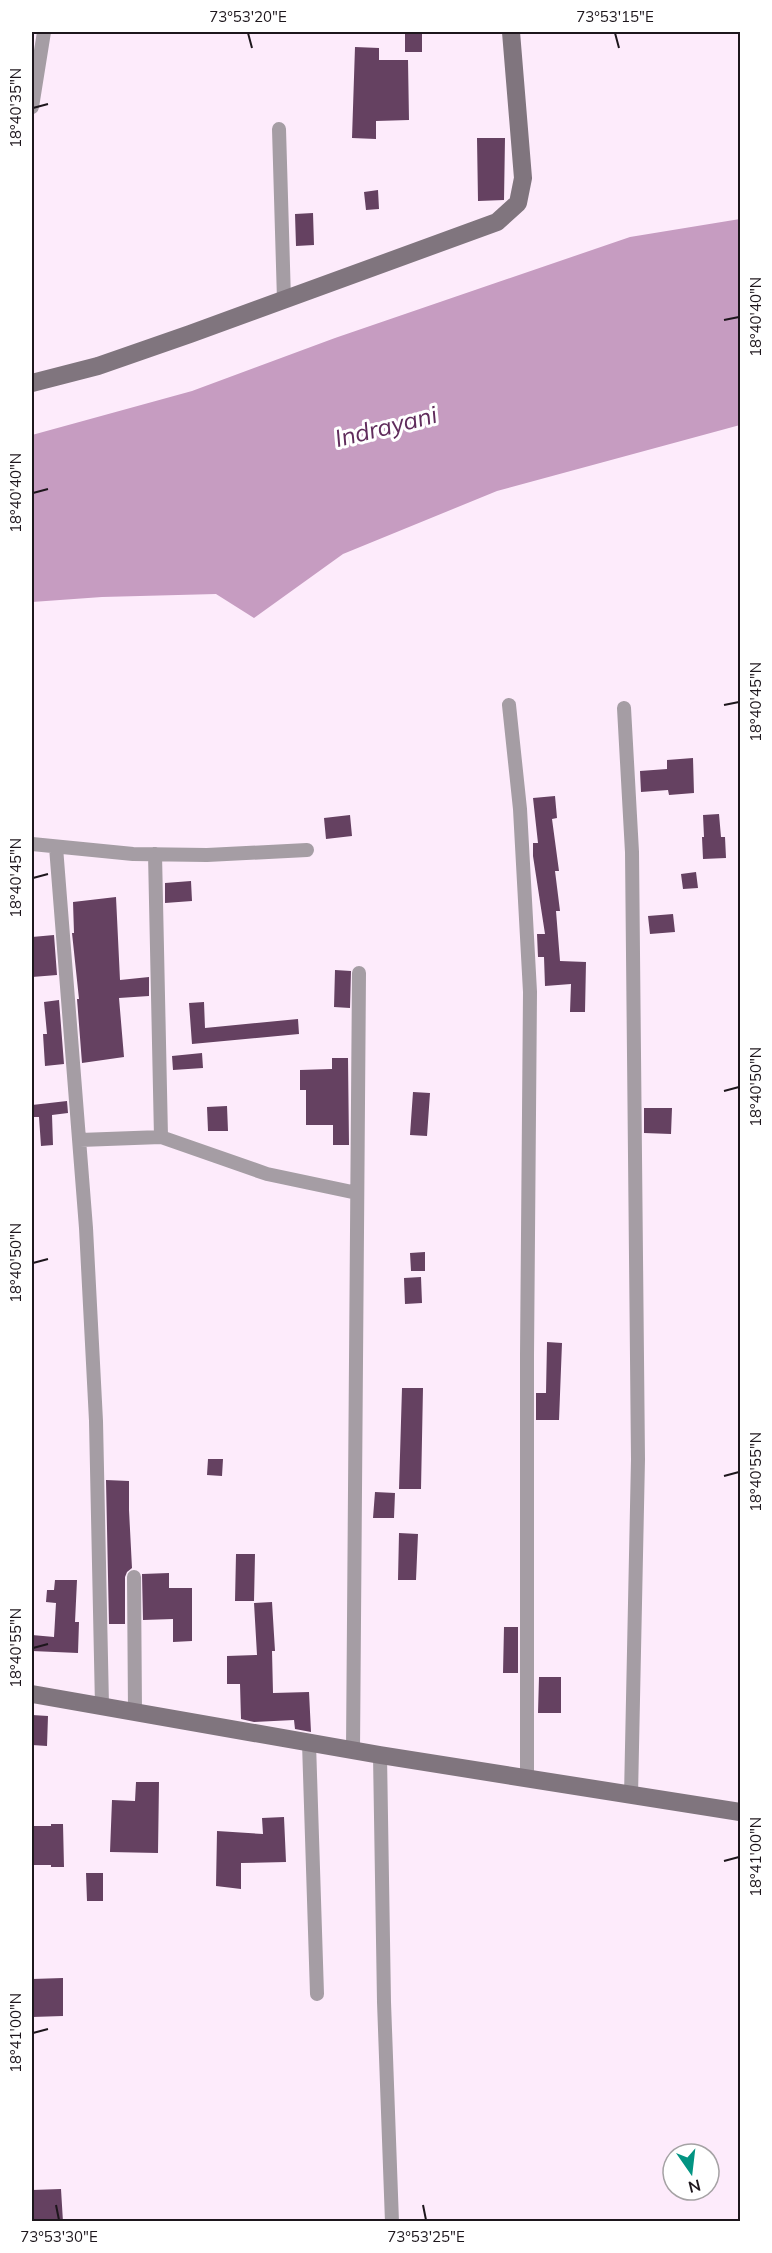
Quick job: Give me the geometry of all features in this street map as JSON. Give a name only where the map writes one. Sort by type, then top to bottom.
[{"type":"main road","points":[[32,383],[98,366],[497,222],[518,203],[523,178],[511,32]]},
{"type":"main road","points":[[32,1694],[380,1755],[741,1812]]},
{"type":"street","points":[[32,107],[44,32]]},
{"type":"street","points":[[279,129],[284,300]]},
{"type":"street","points":[[509,705],[525,886],[531,1027],[527,1356],[527,1779]]},
{"type":"street","points":[[624,708],[632,852],[638,1459],[631,1796]]},
{"type":"street","points":[[32,844],[133,854],[207,855],[307,850]]},
{"type":"street","points":[[56,847],[86,1228],[96,1421],[102,1706]]},
{"type":"street","points":[[155,854],[161,1137]]},
{"type":"street","points":[[353,1750],[359,972]]},
{"type":"street","points":[[80,1140],[161,1137],[267,1174],[357,1193]]},
{"type":"street","points":[[134,1577],[135,1712]]},
{"type":"street","points":[[309,1743],[317,1994]]},
{"type":"street","points":[[380,1755],[384,2002],[392,2222]]},
{"type":"water","name":"Indrayani","points":[[740,219],[740,425],[497,491],[343,554],[254,618],[216,594],[102,597],[32,602],[32,435],[192,391],[335,338],[630,237]]},
{"type":"building","points":[[405,32],[422,32],[422,52],[405,52]]},
{"type":"building","points":[[355,47],[379,48],[379,60],[408,60],[409,120],[376,121],[376,139],[352,138]]},
{"type":"building","points":[[477,138],[505,138],[504,200],[478,201]]},
{"type":"building","points":[[378,190],[379,209],[366,210],[364,192]]},
{"type":"building","points":[[313,213],[314,245],[296,246],[295,214]]},
{"type":"building","points":[[693,758],[694,793],[669,795],[668,790],[641,792],[640,771],[667,769],[667,760]]},
{"type":"building","points":[[555,796],[557,818],[552,819],[559,871],[555,871],[560,911],[556,911],[560,961],[586,962],[585,1012],[570,1012],[571,984],[545,986],[544,957],[538,957],[537,934],[545,934],[533,856],[533,843],[538,843],[533,798]]},
{"type":"building","points":[[719,814],[721,837],[725,837],[726,858],[703,859],[703,815]]},
{"type":"building","points":[[350,815],[352,836],[326,839],[324,818]]},
{"type":"building","points":[[696,872],[698,888],[683,889],[681,874]]},
{"type":"building","points":[[191,881],[192,901],[165,903],[165,883]]},
{"type":"building","points":[[116,897],[120,980],[149,977],[149,996],[119,998],[124,1057],[82,1063],[77,999],[79,999],[72,933],[74,933],[73,902]]},
{"type":"building","points":[[673,914],[675,932],[650,934],[648,916]]},
{"type":"building","points":[[54,935],[57,975],[32,977],[32,937]]},
{"type":"building","points":[[335,970],[351,971],[350,1008],[334,1007]]},
{"type":"building","points":[[59,1000],[64,1064],[45,1066],[43,1034],[47,1034],[44,1002]]},
{"type":"building","points":[[204,1002],[205,1028],[298,1019],[299,1034],[192,1044],[189,1003]]},
{"type":"building","points":[[202,1053],[203,1068],[173,1070],[172,1056]]},
{"type":"building","points":[[332,1058],[348,1058],[349,1145],[333,1145],[333,1125],[306,1125],[306,1090],[300,1090],[300,1070],[332,1069]]},
{"type":"building","points":[[413,1092],[430,1093],[427,1136],[410,1135]]},
{"type":"building","points":[[67,1101],[68,1113],[52,1115],[53,1145],[41,1146],[39,1117],[32,1117],[32,1105]]},
{"type":"building","points":[[227,1106],[228,1131],[208,1131],[207,1107]]},
{"type":"building","points":[[644,1108],[672,1108],[671,1134],[644,1133]]},
{"type":"building","points":[[425,1252],[425,1271],[411,1271],[410,1253]]},
{"type":"building","points":[[421,1277],[422,1303],[405,1304],[404,1278]]},
{"type":"building","points":[[547,1342],[562,1343],[559,1420],[536,1420],[536,1393],[546,1393]]},
{"type":"building","points":[[402,1388],[423,1388],[421,1489],[399,1489]]},
{"type":"building","points":[[208,1459],[223,1459],[222,1476],[207,1475]]},
{"type":"building","points":[[106,1480],[129,1481],[132,1568],[125,1577],[125,1624],[109,1624]]},
{"type":"building","points":[[375,1492],[395,1493],[394,1518],[373,1518]]},
{"type":"building","points":[[399,1533],[418,1534],[416,1580],[398,1580]]},
{"type":"building","points":[[236,1554],[255,1554],[254,1601],[235,1601]]},
{"type":"building","points":[[169,1573],[169,1588],[192,1588],[192,1641],[173,1642],[173,1619],[143,1620],[142,1574]]},
{"type":"building","points":[[55,1580],[77,1580],[75,1622],[79,1622],[78,1653],[32,1651],[32,1635],[54,1637],[56,1603],[46,1602],[47,1590],[54,1590]]},
{"type":"building","points":[[272,1602],[275,1651],[272,1651],[273,1693],[309,1692],[311,1732],[295,1729],[294,1720],[254,1722],[241,1719],[240,1684],[227,1684],[227,1656],[257,1655],[254,1603]]},
{"type":"building","points":[[504,1627],[518,1627],[518,1673],[503,1673]]},
{"type":"building","points":[[539,1677],[561,1677],[561,1713],[538,1713]]},
{"type":"building","points":[[32,1715],[48,1716],[47,1746],[32,1745]]},
{"type":"building","points":[[136,1782],[159,1782],[158,1853],[110,1852],[112,1800],[135,1801]]},
{"type":"building","points":[[284,1817],[286,1862],[241,1863],[241,1889],[216,1886],[217,1831],[263,1834],[262,1818]]},
{"type":"building","points":[[51,1824],[63,1824],[64,1867],[32,1865],[32,1826],[51,1826]]},
{"type":"building","points":[[86,1873],[103,1873],[103,1901],[87,1901]]},
{"type":"building","points":[[63,1978],[63,2016],[32,2017],[32,1979]]},
{"type":"building","points":[[61,2189],[63,2222],[32,2222],[32,2190]]}]
